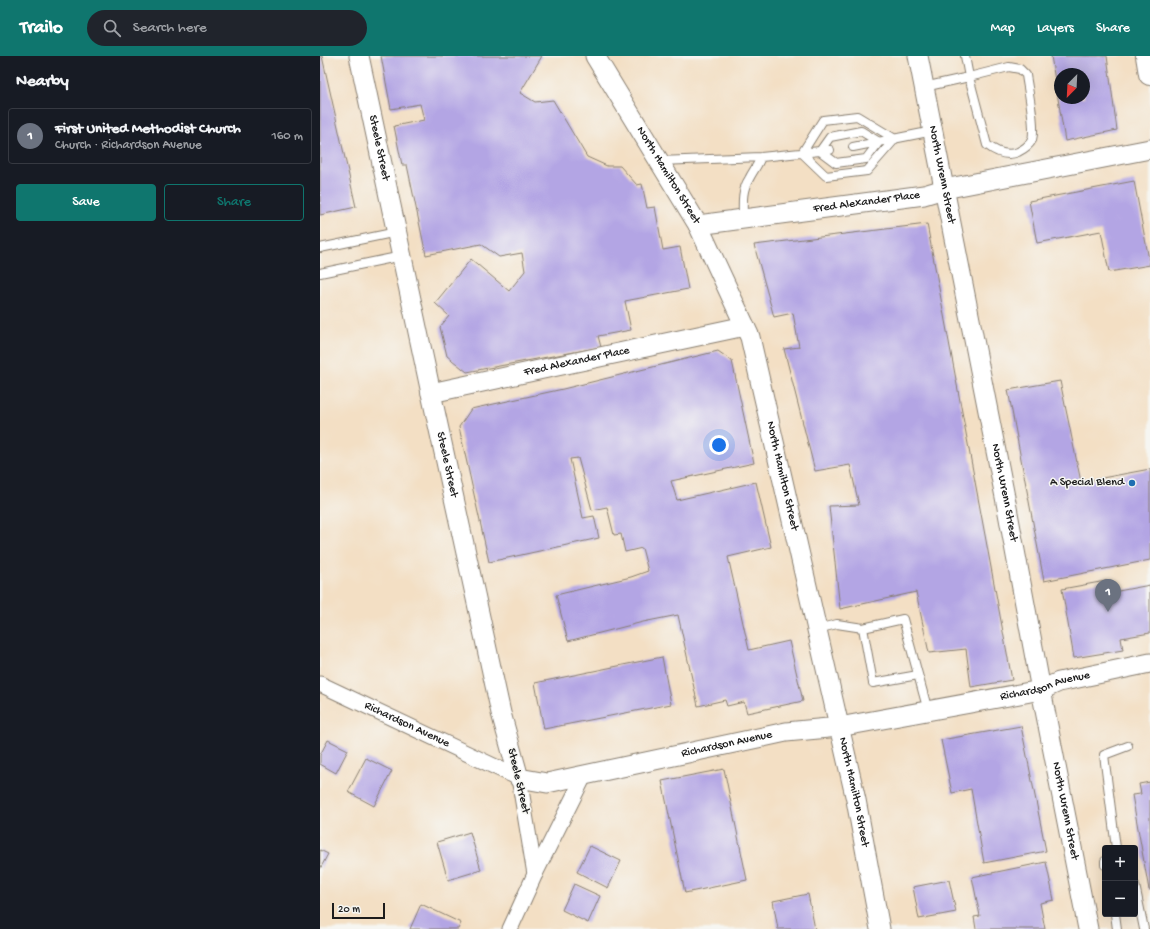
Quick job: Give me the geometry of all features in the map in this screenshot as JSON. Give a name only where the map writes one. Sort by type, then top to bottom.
[{"type":"main road","points":[[1147,56],[1150,74]]},
{"type":"street","name":"Steele Street","points":[[359,56],[500,713],[519,778],[536,874]]},
{"type":"street","name":"North Hamilton Street","points":[[595,56],[698,225],[750,337],[856,800],[880,929]]},
{"type":"street","name":"North Wrenn Street","points":[[918,56],[1088,929]]},
{"type":"street","name":"Fred Alexander Place","points":[[698,225],[924,196],[944,189],[1150,149]]},
{"type":"street","name":"Fred Alexander Place","points":[[431,393],[746,326]]},
{"type":"street","name":"Richardson Avenue","points":[[320,685],[519,778],[547,783],[786,732],[839,727],[1041,690],[1059,682],[1150,663]]},
{"type":"street","points":[[510,929],[584,776]]},
{"type":"lane","points":[[924,87],[968,77],[1009,67],[1020,69],[1026,75],[1034,131],[1031,141],[1026,148],[1016,153],[1003,154],[987,145],[968,77],[965,56]]},
{"type":"lane","points":[[802,153],[823,120],[857,116],[895,138]]},
{"type":"lane","points":[[820,151],[830,137],[861,131],[879,142]]},
{"type":"lane","points":[[853,147],[933,131]]},
{"type":"lane","points":[[802,153],[826,176],[867,171],[895,138]]},
{"type":"lane","points":[[820,151],[836,163],[866,159],[879,142]]},
{"type":"lane","points":[[659,161],[761,157],[830,150]]},
{"type":"lane","points":[[743,219],[743,197],[746,186],[761,157]]},
{"type":"lane","points":[[320,248],[397,232]]},
{"type":"lane","points":[[320,273],[402,256]]},
{"type":"lane","points":[[817,629],[838,624],[863,628],[904,619],[928,711]]},
{"type":"lane","points":[[863,628],[873,683],[918,675]]},
{"type":"lane","points":[[1116,845],[1104,754],[1128,746]]},
{"type":"lane","points":[[1110,845],[1114,833]]},
{"type":"lane","points":[[1114,833],[1121,845]]},
{"type":"lane","points":[[1138,900],[1144,929]]},
{"type":"lane","points":[[1115,917],[1118,929]]},
{"type":"building","points":[[320,56],[322,56],[356,207],[320,215]]},
{"type":"building","points":[[381,56],[542,56],[520,93],[535,102],[553,100],[587,157],[607,166],[620,166],[637,185],[642,184],[647,208],[655,207],[663,250],[680,247],[688,289],[625,301],[631,330],[598,336],[601,347],[467,372],[447,356],[440,327],[449,316],[435,303],[471,259],[509,291],[525,271],[522,253],[499,257],[481,244],[426,255],[407,165],[402,165],[394,126],[424,120],[420,104],[391,109]]},
{"type":"building","points":[[1051,56],[1107,56],[1117,130],[1065,141],[1059,104],[1090,104],[1090,68],[1054,68],[1054,74]]},
{"type":"building","points":[[1134,181],[1150,265],[1109,272],[1101,231],[1037,243],[1029,201]]},
{"type":"building","points":[[927,224],[1012,680],[971,687],[966,649],[929,653],[916,592],[840,609],[829,506],[859,505],[850,465],[815,471],[784,349],[799,347],[793,313],[774,317],[754,245]]},
{"type":"building","points":[[718,351],[732,361],[754,463],[671,481],[677,500],[756,482],[771,547],[728,557],[749,650],[789,641],[803,701],[747,713],[744,702],[727,706],[725,700],[698,706],[678,615],[643,622],[568,641],[556,595],[631,577],[648,571],[642,548],[625,552],[621,534],[614,535],[607,507],[592,510],[578,458],[570,459],[583,518],[594,516],[599,538],[489,562],[459,427],[471,409],[563,389]]},
{"type":"building","points":[[1060,381],[1081,482],[1150,469],[1150,560],[1044,581],[1008,390]]},
{"type":"building","points":[[1111,580],[1113,592],[1150,585],[1150,633],[1121,638],[1123,650],[1074,658],[1062,589]]},
{"type":"building","points":[[662,657],[671,704],[544,729],[535,683]]},
{"type":"building","points":[[1021,726],[1046,851],[984,863],[971,789],[952,793],[941,740]]},
{"type":"building","points":[[328,740],[348,750],[336,773],[320,764],[320,755]]},
{"type":"building","points":[[366,758],[392,771],[374,806],[348,792]]},
{"type":"building","points":[[724,769],[747,880],[685,893],[662,781]]},
{"type":"building","points":[[1150,782],[1149,890],[1132,795],[1141,794],[1139,784]]},
{"type":"building","points":[[470,832],[481,870],[448,880],[437,842]]},
{"type":"building","points":[[590,846],[621,861],[608,888],[577,872]]},
{"type":"building","points":[[320,850],[328,854],[320,869]]},
{"type":"building","points":[[1046,862],[1054,900],[1040,903],[1045,929],[976,929],[974,917],[980,916],[972,877]]},
{"type":"building","points":[[949,880],[956,912],[919,919],[913,887]]},
{"type":"building","points":[[574,884],[600,896],[588,923],[562,910]]},
{"type":"building","points":[[808,894],[815,929],[778,929],[773,901]]},
{"type":"building","points":[[421,904],[461,923],[458,929],[410,929]]},
{"type":"place","name":"A Special Blend","points":[[1132,483]]},
{"type":"place","name":"First United Methodist Church","points":[[1108,612]]}]
